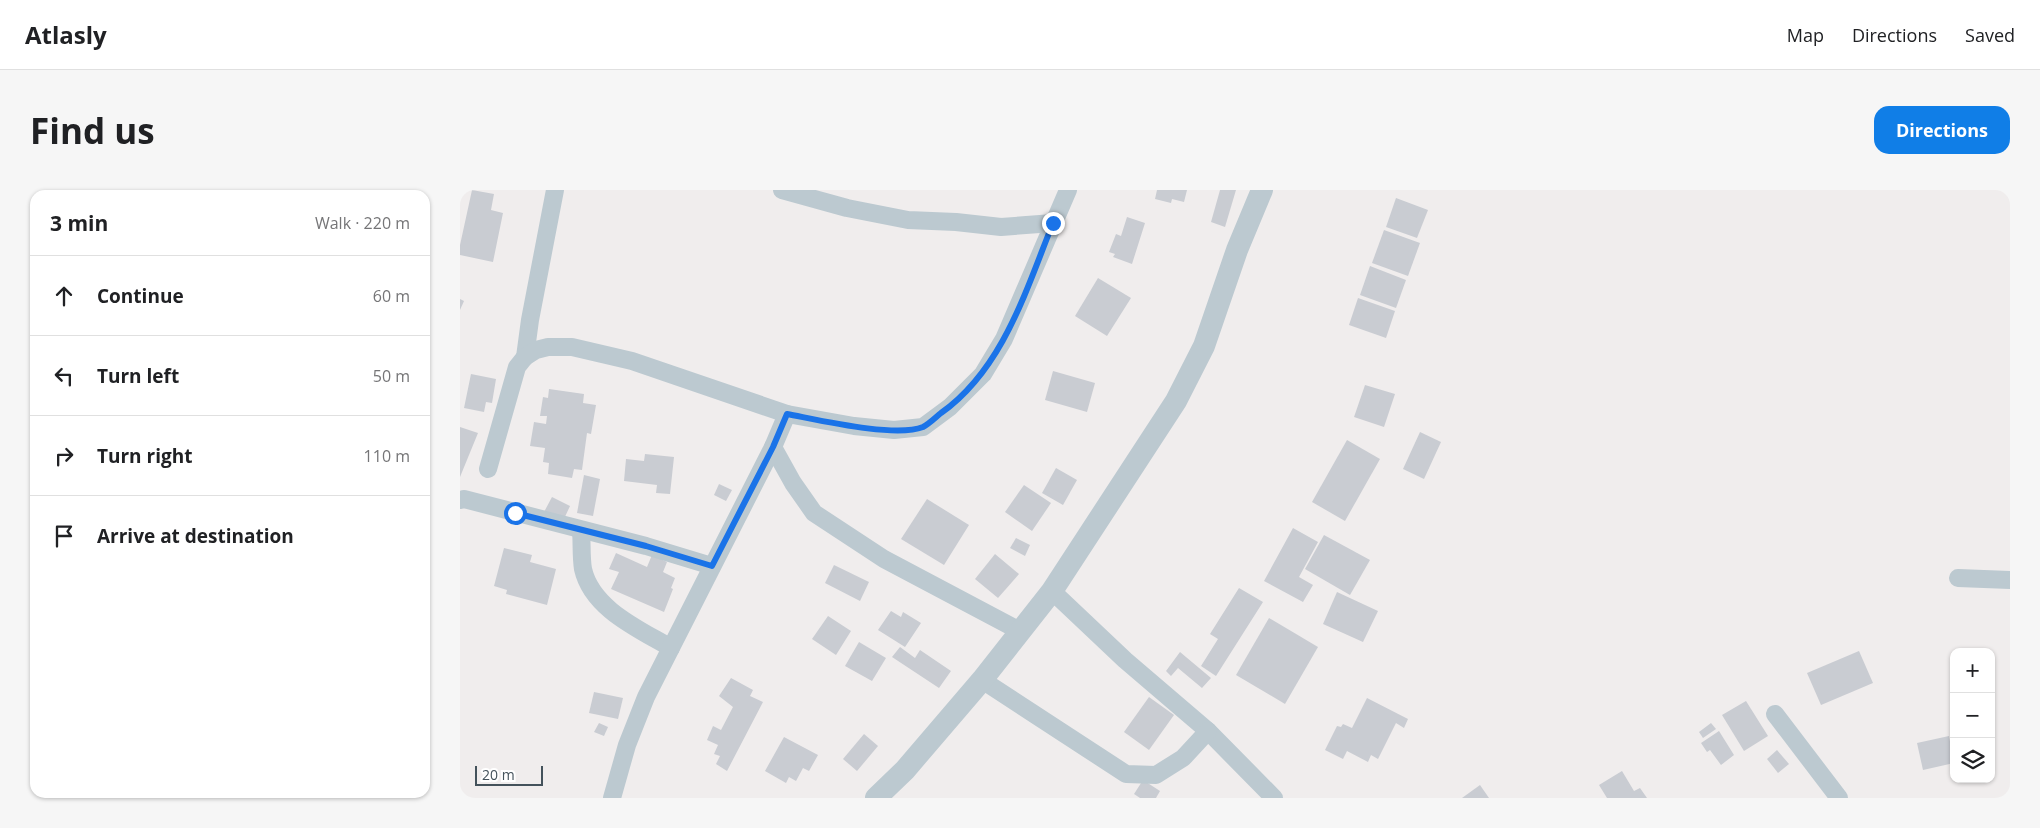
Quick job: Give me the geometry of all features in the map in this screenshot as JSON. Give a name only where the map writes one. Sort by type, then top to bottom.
[{"type":"street","points":[[525,357],[530,320],[555,190]]},
{"type":"street","points":[[782,190],[847,208],[908,220],[956,222],[1001,228],[1053,223]]},
{"type":"street","points":[[488,469],[512,379],[517,367],[525,357],[536,350],[548,347],[572,347],[632,361],[787,414],[854,426],[894,430],[923,427],[950,407],[983,374],[1004,339],[1068,190]]},
{"type":"street","points":[[876,798],[905,770],[982,680],[1052,591],[1176,402],[1204,346],[1237,250],[1262,190]]},
{"type":"street","points":[[612,798],[626,746],[646,697],[773,447],[787,414]]},
{"type":"street","points":[[773,447],[793,483],[814,513],[884,559],[1020,631]]},
{"type":"street","points":[[460,500],[464,499],[646,546],[712,566]]},
{"type":"street","points":[[582,530],[583,570],[596,598],[626,621],[671,648]]},
{"type":"street","points":[[1958,578],[2010,580]]},
{"type":"street","points":[[1052,591],[1125,660],[1208,731],[1274,798]]},
{"type":"street","points":[[982,680],[1126,774],[1156,775],[1183,758],[1208,731]]},
{"type":"street","points":[[1775,714],[1839,798]]},
{"type":"building","points":[[472,190],[494,194],[491,210],[503,213],[493,262],[460,255],[460,245]]},
{"type":"building","points":[[1157,190],[1187,190],[1184,202],[1172,199],[1171,203],[1155,199]]},
{"type":"building","points":[[1220,190],[1236,190],[1225,227],[1211,222]]},
{"type":"building","points":[[1396,198],[1428,210],[1417,238],[1386,227]]},
{"type":"building","points":[[1127,217],[1145,223],[1132,264],[1113,257],[1115,254],[1109,252],[1116,234],[1121,236]]},
{"type":"building","points":[[1384,230],[1420,243],[1408,276],[1372,263]]},
{"type":"building","points":[[1370,266],[1406,280],[1396,308],[1360,295]]},
{"type":"building","points":[[1098,278],[1131,298],[1107,336],[1075,316]]},
{"type":"building","points":[[1358,298],[1395,311],[1386,338],[1349,325]]},
{"type":"building","points":[[460,299],[464,301],[460,310]]},
{"type":"building","points":[[1053,371],[1095,383],[1087,412],[1045,400]]},
{"type":"building","points":[[471,374],[496,379],[492,403],[486,402],[484,412],[464,408]]},
{"type":"building","points":[[1365,385],[1395,394],[1384,427],[1354,417]]},
{"type":"building","points":[[549,389],[584,394],[583,403],[596,405],[591,434],[587,433],[582,470],[574,469],[572,478],[548,474],[549,463],[543,462],[545,448],[530,446],[534,422],[546,424],[547,416],[540,416],[543,397],[548,398]]},
{"type":"building","points":[[460,427],[478,433],[460,477]]},
{"type":"building","points":[[1420,432],[1441,442],[1424,479],[1403,469]]},
{"type":"building","points":[[1347,440],[1380,459],[1345,521],[1312,502]]},
{"type":"building","points":[[645,454],[674,457],[670,494],[656,493],[657,485],[624,481],[626,459],[644,461]]},
{"type":"building","points":[[1056,468],[1077,480],[1063,505],[1042,493]]},
{"type":"building","points":[[584,475],[600,479],[593,516],[577,513]]},
{"type":"building","points":[[719,484],[732,490],[726,501],[714,495]]},
{"type":"building","points":[[1024,485],[1051,503],[1032,531],[1005,512]]},
{"type":"building","points":[[552,497],[570,506],[563,521],[544,512]]},
{"type":"building","points":[[927,499],[969,525],[944,565],[901,539]]},
{"type":"building","points":[[1293,528],[1318,542],[1299,577],[1313,585],[1303,602],[1264,581]]},
{"type":"building","points":[[1324,535],[1370,560],[1350,595],[1305,569]]},
{"type":"building","points":[[1016,538],[1030,545],[1025,556],[1010,548]]},
{"type":"building","points":[[504,548],[532,555],[530,562],[556,569],[547,605],[506,594],[507,590],[494,586]]},
{"type":"building","points":[[616,553],[647,567],[652,555],[667,562],[663,572],[675,578],[664,612],[611,589],[619,572],[609,569]]},
{"type":"building","points":[[995,554],[1019,574],[998,598],[975,579]]},
{"type":"building","points":[[834,565],[869,582],[860,601],[825,583]]},
{"type":"building","points":[[1239,588],[1263,602],[1216,676],[1201,666],[1218,639],[1210,634]]},
{"type":"building","points":[[1337,592],[1378,611],[1363,642],[1323,624]]},
{"type":"building","points":[[891,611],[901,617],[903,612],[921,623],[905,647],[878,630]]},
{"type":"building","points":[[828,616],[851,631],[836,655],[812,639]]},
{"type":"building","points":[[1269,618],[1318,647],[1285,704],[1236,675]]},
{"type":"building","points":[[859,642],[886,658],[872,681],[845,666]]},
{"type":"building","points":[[900,647],[915,658],[920,650],[951,671],[939,688],[892,657]]},
{"type":"building","points":[[1859,651],[1873,683],[1821,705],[1807,673]]},
{"type":"building","points":[[1180,652],[1211,678],[1202,688],[1178,668],[1171,676],[1166,671]]},
{"type":"building","points":[[731,678],[753,690],[750,696],[763,702],[727,771],[716,764],[720,756],[714,754],[718,745],[707,740],[713,726],[721,730],[733,707],[719,696]]},
{"type":"building","points":[[594,692],[623,698],[618,719],[589,713]]},
{"type":"building","points":[[1149,697],[1174,715],[1149,750],[1124,732]]},
{"type":"building","points":[[1367,698],[1408,719],[1404,728],[1396,723],[1378,759],[1371,755],[1368,762],[1347,751],[1343,759],[1325,750],[1337,726],[1341,727],[1343,724],[1352,728]]},
{"type":"building","points":[[1746,701],[1768,736],[1744,751],[1722,715]]},
{"type":"building","points":[[599,723],[608,727],[604,736],[594,732]]},
{"type":"building","points":[[1711,723],[1716,729],[1703,738],[1699,732]]},
{"type":"building","points":[[1719,731],[1734,755],[1721,765],[1710,750],[1707,752],[1701,743]]},
{"type":"building","points":[[864,734],[878,746],[857,771],[843,759]]},
{"type":"building","points":[[1949,736],[1950,764],[1923,770],[1917,743]]},
{"type":"building","points":[[784,737],[818,755],[809,771],[803,768],[796,781],[789,777],[786,783],[765,771]]},
{"type":"building","points":[[1777,750],[1789,764],[1778,773],[1767,759]]},
{"type":"building","points":[[1622,771],[1634,791],[1640,788],[1647,798],[1607,798],[1599,785]]},
{"type":"building","points":[[1143,780],[1160,791],[1156,798],[1140,798],[1134,794]]},
{"type":"building","points":[[1480,785],[1489,798],[1462,798]]},
{"type":"route","points":[[515,513],[646,546],[712,566],[773,447],[787,414],[854,426],[894,430],[923,427],[950,407],[983,374],[1004,339],[1053,223]]}]
